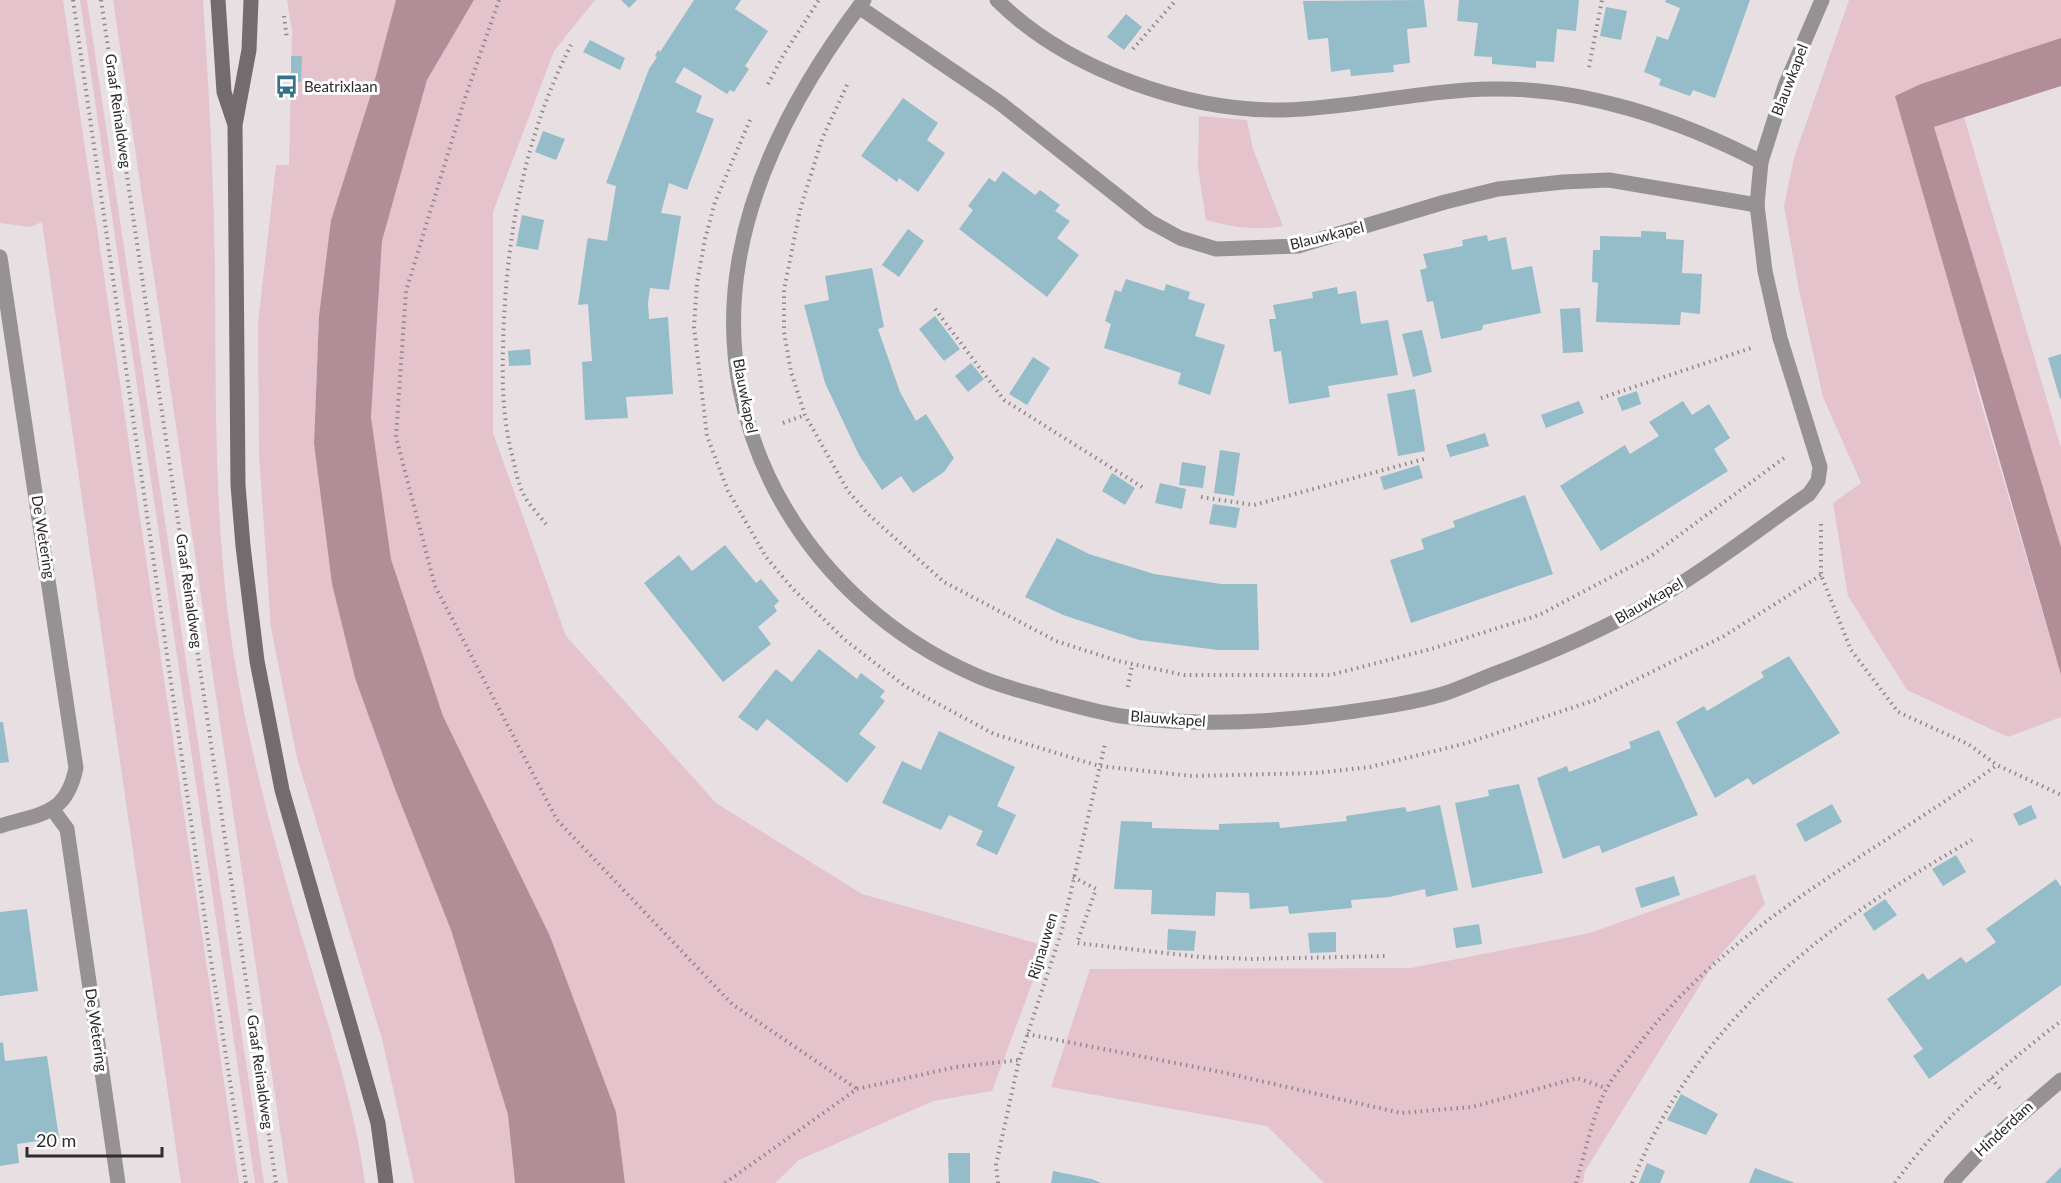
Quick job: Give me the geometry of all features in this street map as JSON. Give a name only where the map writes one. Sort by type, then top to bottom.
[{"type":"main road","points":[[218,0],[224,92],[235,125]]},
{"type":"main road","points":[[251,0],[249,50],[235,125],[238,485],[257,661],[282,790],[378,1123],[386,1183]]},
{"type":"street","points":[[998,0],[1016,19],[1056,46],[1124,80],[1182,97],[1218,104],[1282,110],[1493,89],[1583,96],[1636,111],[1738,150],[1761,162]]},
{"type":"street","name":"Blauwkapel","points":[[1757,206],[1609,180],[1563,182],[1498,189],[1444,202],[1298,246],[1216,249],[1180,237],[1149,221],[1000,103],[861,3],[806,88],[776,146],[752,207],[739,256],[734,313],[738,373],[751,435],[776,496],[813,552],[867,607],[908,638],[975,675],[1005,687],[1112,714],[1198,723],[1336,714],[1444,693],[1560,649],[1662,596],[1809,494],[1818,481],[1820,467],[1780,338],[1765,271],[1757,206],[1761,162],[1785,86],[1822,0]]},
{"type":"street","name":"De Wetering","points":[[0,257],[75,751],[72,785],[65,800],[53,810],[67,829],[118,1183]]},
{"type":"street","points":[[0,826],[53,810]]},
{"type":"street","name":"Hinderdam","points":[[1951,1183],[1988,1143],[2061,1080]]},
{"type":"path","points":[[73,0],[210,954],[246,1183]]},
{"type":"path","name":"Graaf Reinaldweg","points":[[101,0],[276,1183]]},
{"type":"path","points":[[499,0],[464,101],[406,291],[396,437],[435,586],[557,820],[732,1004],[857,1089]]},
{"type":"path","points":[[762,95],[784,54],[819,0]]},
{"type":"path","points":[[1112,74],[1176,0]]},
{"type":"path","points":[[1583,96],[1602,0]]},
{"type":"path","points":[[546,524],[523,494],[505,427],[502,381],[503,306],[513,223],[523,180],[549,91],[571,45]]},
{"type":"path","points":[[852,74],[822,139],[800,210],[784,290],[784,332],[791,372],[805,415],[848,491],[868,514],[944,582],[1056,641],[1118,661],[1184,675],[1330,675],[1431,649],[1539,615],[1651,556],[1811,438]]},
{"type":"path","points":[[752,116],[712,211],[697,282],[694,327],[707,436],[728,491],[766,557],[792,588],[845,640],[905,686],[994,734],[1100,765],[1192,776],[1316,773],[1370,767],[1467,743],[1595,700],[1724,636],[1821,575]]},
{"type":"path","points":[[935,309],[1004,400],[1142,487]]},
{"type":"path","points":[[1601,398],[1780,338]]},
{"type":"path","points":[[1201,497],[1254,505],[1424,459]]},
{"type":"path","points":[[1809,494],[1821,514],[1821,575],[1851,650],[1898,712],[1968,744],[1997,765],[2061,795]]},
{"type":"path","name":"Rijnauwen","points":[[998,1183],[996,1165],[1019,1059],[1062,930],[1112,714]]},
{"type":"path","points":[[1576,1183],[1606,1088],[1657,1019],[1715,961],[1794,900],[1943,805],[1997,765]]},
{"type":"path","points":[[1632,1183],[1645,1151],[1675,1094],[1737,1014],[1792,963],[1854,915],[1890,889],[1972,840]]},
{"type":"path","points":[[1073,877],[1096,889],[1077,943],[1210,958],[1387,956]]},
{"type":"path","points":[[1895,1183],[1911,1160],[1969,1098],[2061,1021]]},
{"type":"path","points":[[1027,1034],[1221,1072],[1401,1113],[1472,1107],[1577,1078],[1606,1088]]},
{"type":"path","points":[[724,1183],[857,1089],[956,1067],[1019,1059]]},
{"type":"shaded area","points":[[0,0],[63,0],[239,1183],[181,1183],[42,222],[30,227],[0,223]]},
{"type":"shaded area","points":[[80,0],[87,0],[264,1183],[255,1183]]},
{"type":"shaded area","points":[[113,0],[203,0],[214,208],[217,467],[227,610],[240,693],[264,801],[347,1092],[365,1183],[288,1183]]},
{"type":"shaded area","points":[[287,0],[396,0],[371,94],[331,220],[319,316],[314,444],[332,584],[355,678],[395,789],[451,930],[508,1115],[515,1183],[414,1183],[382,1039],[297,758],[271,628],[259,456],[258,323],[276,165],[289,165],[292,31]]},
{"type":"shaded area","points":[[396,0],[474,0],[427,80],[382,241],[371,417],[391,559],[443,716],[550,936],[616,1112],[625,1183],[515,1183],[508,1115],[451,930],[395,789],[355,678],[332,584],[314,444],[319,316],[331,220],[371,94]]},
{"type":"shaded area","points":[[474,0],[595,0],[554,51],[493,212],[493,433],[566,636],[716,803],[862,894],[1046,946],[992,1091],[933,1101],[799,1160],[775,1183],[625,1183],[616,1112],[550,936],[443,716],[391,559],[371,417],[382,241],[427,80]]},
{"type":"shaded area","points":[[1849,0],[2061,0],[2061,38],[1921,84],[1976,386],[2061,675],[2061,717],[2008,737],[1907,690],[1848,596],[1833,503],[1861,483],[1823,397],[1799,290],[1784,206],[1794,158]]},
{"type":"shaded area","points":[[2061,38],[2061,86],[1934,127],[2061,547],[2061,675],[1895,96],[1921,84]]},
{"type":"shaded area","points":[[1199,116],[1247,120],[1253,149],[1283,226],[1244,228],[1206,220],[1198,167]]},
{"type":"shaded area","points":[[1964,117],[2061,448],[2061,547],[1934,127]]},
{"type":"shaded area","points":[[1755,874],[1765,904],[1715,961],[1585,1171],[1583,1183],[1324,1183],[1267,1126],[1051,1087],[1090,969],[1411,968],[1590,933]]},
{"type":"building","points":[[621,0],[637,0],[629,8]]},
{"type":"building","points":[[694,0],[741,0],[735,9],[768,31],[745,66],[749,69],[734,92],[730,90],[727,94],[684,67],[675,82],[702,96],[696,112],[714,119],[687,190],[669,183],[661,213],[681,216],[669,290],[650,288],[648,303],[649,319],[668,317],[673,394],[626,397],[628,418],[585,420],[582,362],[592,361],[588,304],[578,305],[588,238],[607,241],[616,186],[606,183],[649,69],[657,57],[655,56],[658,50],[660,52]]},
{"type":"building","points":[[1424,0],[1427,27],[1407,29],[1410,63],[1393,65],[1394,72],[1351,76],[1350,69],[1331,72],[1328,38],[1308,40],[1303,1]]},
{"type":"building","points":[[1459,0],[1579,0],[1576,31],[1557,29],[1554,62],[1536,61],[1536,68],[1492,64],[1492,57],[1474,56],[1478,23],[1457,21]]},
{"type":"building","points":[[1666,0],[1750,0],[1715,98],[1693,90],[1690,96],[1659,85],[1661,79],[1644,72],[1657,36],[1668,40],[1680,8],[1665,2]]},
{"type":"building","points":[[1606,7],[1627,11],[1621,40],[1600,36]]},
{"type":"building","points":[[1126,14],[1142,27],[1124,50],[1107,37]]},
{"type":"building","points":[[590,40],[625,58],[620,70],[583,52]]},
{"type":"building","points":[[291,56],[302,56],[301,82],[291,81]]},
{"type":"building","points":[[903,98],[938,123],[927,140],[945,153],[918,192],[899,178],[897,182],[861,156]]},
{"type":"building","points":[[543,131],[565,139],[556,160],[535,152]]},
{"type":"building","points":[[1003,171],[1035,195],[1040,190],[1060,205],[1055,211],[1070,221],[1057,238],[1079,255],[1047,297],[959,229],[973,210],[968,206],[989,178],[995,182]]},
{"type":"building","points":[[522,215],[544,220],[538,250],[516,246]]},
{"type":"building","points":[[908,229],[924,241],[899,277],[882,265]]},
{"type":"building","points":[[1641,231],[1666,232],[1666,239],[1684,240],[1682,273],[1702,274],[1700,314],[1681,312],[1680,325],[1596,322],[1598,283],[1592,282],[1593,250],[1600,250],[1600,236],[1641,237]]},
{"type":"building","points":[[1487,235],[1488,241],[1506,237],[1512,270],[1532,266],[1541,313],[1483,325],[1482,330],[1441,339],[1433,301],[1427,302],[1420,270],[1427,268],[1423,254],[1463,246],[1462,240]]},
{"type":"building","points":[[872,268],[884,327],[878,329],[900,392],[916,421],[926,414],[954,458],[944,472],[913,493],[901,476],[882,490],[859,455],[825,383],[804,305],[829,300],[825,276]]},
{"type":"building","points":[[1126,279],[1164,291],[1166,284],[1190,292],[1188,299],[1205,304],[1195,336],[1225,345],[1210,395],[1178,384],[1181,373],[1104,348],[1111,324],[1105,321],[1115,290],[1121,292]]},
{"type":"building","points":[[1337,287],[1338,294],[1356,291],[1361,324],[1388,320],[1398,375],[1328,386],[1330,397],[1289,404],[1281,351],[1274,352],[1269,319],[1276,319],[1273,305],[1313,298],[1312,292]]},
{"type":"building","points":[[1580,308],[1583,352],[1563,353],[1560,309]]},
{"type":"building","points":[[935,316],[960,349],[944,361],[919,329]]},
{"type":"building","points":[[1422,330],[1432,372],[1413,377],[1402,334]]},
{"type":"building","points":[[530,349],[531,365],[509,366],[508,351]]},
{"type":"building","points":[[2061,354],[2061,398],[2060,399],[2048,358]]},
{"type":"building","points":[[1033,357],[1050,368],[1027,405],[1009,394]]},
{"type":"building","points":[[971,363],[984,379],[968,392],[955,376]]},
{"type":"building","points":[[1415,389],[1425,451],[1398,456],[1387,394]]},
{"type":"building","points":[[1637,391],[1641,404],[1622,411],[1617,398]]},
{"type":"building","points":[[1579,401],[1584,413],[1546,428],[1541,415]]},
{"type":"building","points":[[1683,401],[1692,415],[1709,404],[1730,438],[1714,449],[1728,471],[1601,551],[1560,486],[1625,445],[1630,454],[1659,436],[1649,422]]},
{"type":"building","points":[[1485,433],[1489,446],[1450,457],[1446,445]]},
{"type":"building","points":[[1220,450],[1240,453],[1234,496],[1214,493]]},
{"type":"building","points":[[1182,462],[1206,466],[1203,488],[1179,485]]},
{"type":"building","points":[[1419,465],[1423,478],[1384,490],[1380,477]]},
{"type":"building","points":[[1112,473],[1135,488],[1125,505],[1102,491]]},
{"type":"building","points":[[1160,483],[1186,489],[1182,509],[1155,503]]},
{"type":"building","points":[[1525,495],[1553,574],[1411,623],[1390,560],[1424,549],[1421,539],[1455,527],[1453,521]]},
{"type":"building","points":[[1213,504],[1240,508],[1236,528],[1209,524]]},
{"type":"building","points":[[1057,538],[1089,554],[1154,574],[1221,584],[1257,584],[1259,650],[1218,650],[1139,640],[1063,615],[1025,597]]},
{"type":"building","points":[[725,545],[756,583],[761,579],[779,601],[774,606],[777,611],[758,627],[771,644],[723,682],[644,583],[679,555],[692,571]]},
{"type":"building","points":[[819,649],[857,679],[861,673],[885,691],[880,697],[885,701],[859,734],[876,747],[847,783],[767,719],[757,731],[738,717],[776,669],[792,682]]},
{"type":"building","points":[[1789,656],[1840,733],[1753,785],[1748,778],[1715,798],[1676,722],[1704,706],[1707,711],[1764,677],[1761,672]]},
{"type":"building","points":[[0,722],[3,722],[9,762],[0,763]]},
{"type":"building","points":[[1659,730],[1698,815],[1602,853],[1599,845],[1563,859],[1537,778],[1567,766],[1569,772],[1631,748],[1629,742]]},
{"type":"building","points":[[939,731],[1015,767],[997,806],[1016,815],[997,855],[976,845],[983,831],[949,815],[941,830],[882,803],[902,761],[921,770]]},
{"type":"building","points":[[1519,784],[1543,873],[1472,888],[1455,803],[1489,796],[1488,790]]},
{"type":"building","points":[[1832,804],[1842,822],[1805,842],[1796,824]]},
{"type":"building","points":[[1440,805],[1458,890],[1426,897],[1425,889],[1389,897],[1351,900],[1352,908],[1289,914],[1288,906],[1250,909],[1249,893],[1216,892],[1215,916],[1151,914],[1152,890],[1114,889],[1121,821],[1152,822],[1152,828],[1219,830],[1219,824],[1279,822],[1280,828],[1347,821],[1346,816],[1405,807],[1407,812]]},
{"type":"building","points":[[2031,805],[2037,818],[2019,826],[2013,814]]},
{"type":"building","points":[[1956,855],[1966,872],[1943,886],[1932,869]]},
{"type":"building","points":[[1674,876],[1680,895],[1641,908],[1635,888]]},
{"type":"building","points":[[2056,879],[2061,887],[2061,985],[1929,1079],[1913,1056],[1923,1049],[1887,999],[1923,973],[1928,980],[1961,957],[1966,963],[1996,942],[1986,929]]},
{"type":"building","points":[[1885,899],[1897,915],[1874,931],[1863,914]]},
{"type":"building","points":[[27,909],[38,991],[0,996],[0,912]]},
{"type":"building","points":[[1479,924],[1482,944],[1456,948],[1453,928]]},
{"type":"building","points":[[1168,929],[1196,931],[1194,951],[1167,950]]},
{"type":"building","points":[[1336,932],[1336,952],[1310,953],[1308,933]]},
{"type":"building","points":[[3,1042],[5,1061],[47,1056],[59,1138],[17,1144],[19,1163],[0,1166],[0,1043]]},
{"type":"building","points":[[1681,1094],[1718,1114],[1706,1135],[1667,1120]]},
{"type":"building","points":[[948,1153],[970,1153],[970,1183],[949,1183]]},
{"type":"building","points":[[1647,1163],[1665,1171],[1660,1183],[1639,1183]]},
{"type":"building","points":[[2061,1167],[2061,1183],[2045,1183]]},
{"type":"building","points":[[1755,1168],[1795,1183],[1749,1183]]},
{"type":"building","points":[[1053,1171],[1092,1179],[1101,1183],[1051,1183]]},
{"type":"place","name":"Beatrixlaan","points":[[286,87]]}]
